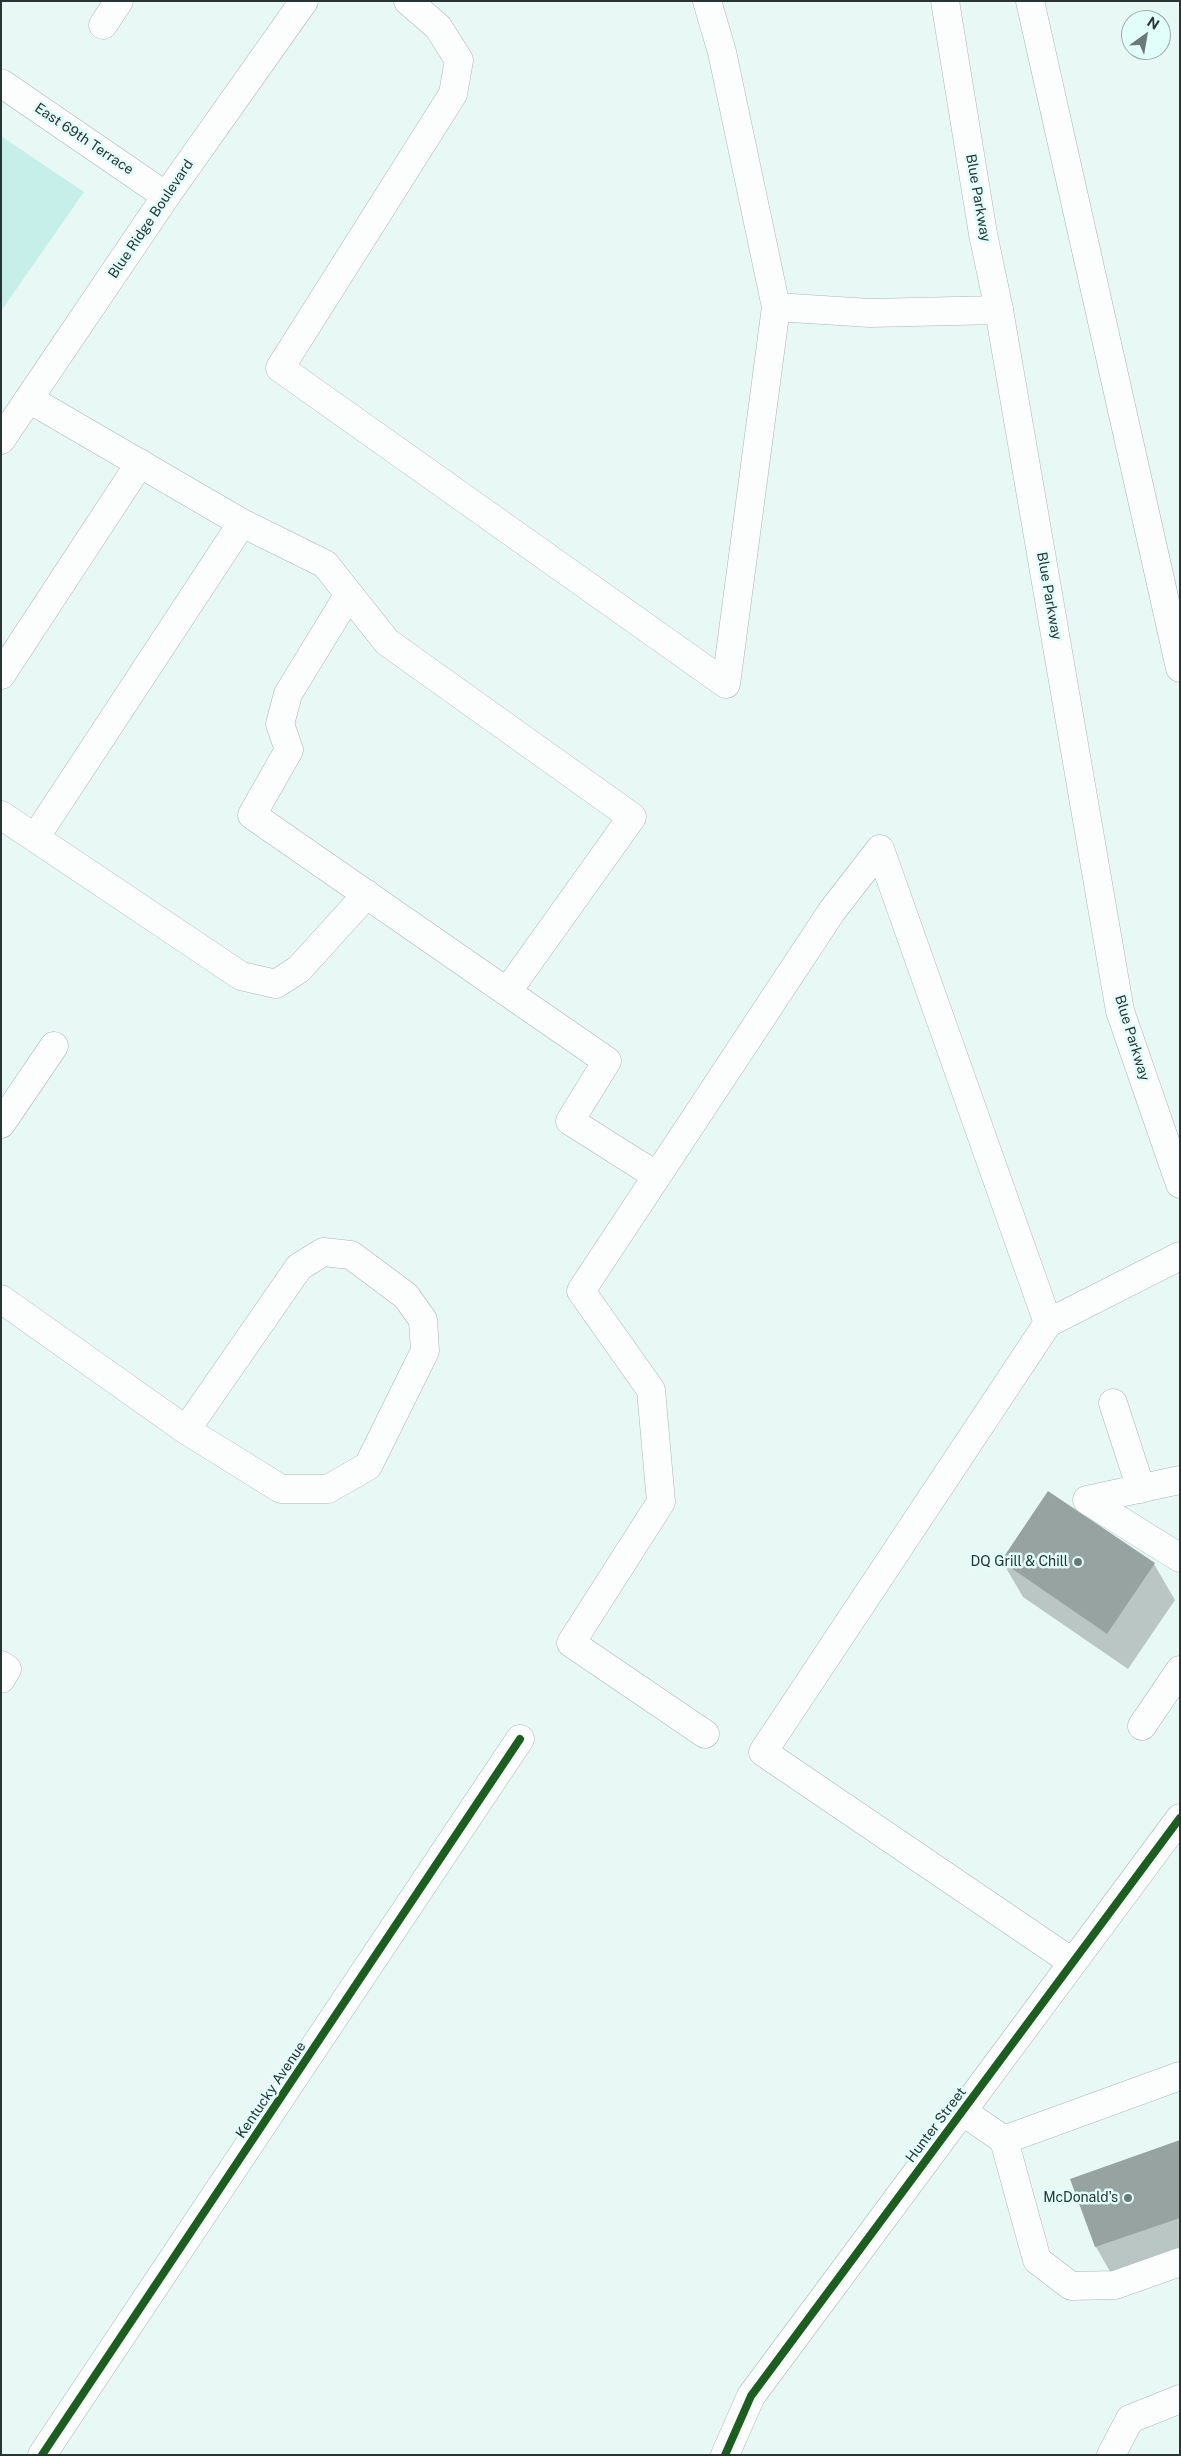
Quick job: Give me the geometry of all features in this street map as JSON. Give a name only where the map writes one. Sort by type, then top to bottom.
[{"type":"main road","points":[[103,25],[119,1]]},
{"type":"main road","name":"Blue Ridge Boulevard","points":[[1,440],[166,196],[304,1]]},
{"type":"main road","points":[[408,1],[438,27],[459,60],[453,94],[280,368],[726,684],[776,307],[722,52],[707,1]]},
{"type":"main road","name":"Blue Parkway","points":[[945,1],[983,234],[999,310],[1120,1011],[1180,1184]]},
{"type":"main road","points":[[1030,1],[1180,668]]},
{"type":"main road","name":"East 69th Terrace","points":[[1,83],[166,196]]},
{"type":"main road","points":[[776,307],[870,312],[999,310]]},
{"type":"main road","points":[[29,399],[242,523],[325,564],[387,642],[632,817],[507,992]]},
{"type":"main road","points":[[1,675],[140,463]]},
{"type":"main road","points":[[35,838],[242,523]]},
{"type":"main road","points":[[349,594],[288,694],[280,724],[289,750],[252,814],[607,1061],[570,1120],[657,1176]]},
{"type":"main road","points":[[1,815],[241,976],[276,984],[299,968],[366,894]]},
{"type":"main road","points":[[705,1734],[571,1643],[661,1502],[651,1390],[581,1292],[832,911],[880,849],[1048,1323]]},
{"type":"main road","points":[[1,1124],[54,1046]]},
{"type":"main road","points":[[1,1299],[186,1430],[280,1490],[328,1489],[368,1466],[425,1351],[423,1320],[406,1296],[351,1255],[323,1252],[299,1267],[186,1430]]},
{"type":"main road","points":[[1072,1962],[762,1752],[1048,1323],[1180,1256]]},
{"type":"main road","points":[[1113,1403],[1141,1489]]},
{"type":"main road","points":[[1180,1480],[1087,1500],[1180,1558]]},
{"type":"main road","points":[[1,1665],[7,1669],[1,1679]]},
{"type":"main road","points":[[1142,1726],[1180,1670]]},
{"type":"main road","name":"Kentucky Avenue","points":[[42,2455],[520,1739]]},
{"type":"main road","name":"Hunter Street","points":[[725,2455],[751,2396],[1180,1818]]},
{"type":"main road","points":[[1004,2140],[1180,2076]]},
{"type":"main road","points":[[962,2111],[1004,2140],[1037,2260],[1071,2286],[1115,2285],[1180,2262]]},
{"type":"main road","points":[[1112,2455],[1130,2419],[1180,2399]]},
{"type":"shaded area","points":[[1,136],[84,192],[1,311]]},
{"type":"building","name":"DQ Grill & Chill","points":[[1048,1491],[1155,1563],[1107,1634],[1001,1561]]},
{"type":"building","name":"McDonald's","points":[[1180,2140],[1180,2218],[1095,2247],[1070,2179]]},
{"type":"cycle path","points":[[42,2455],[520,1739]]},
{"type":"cycle path","points":[[725,2455],[751,2396],[1180,1818]]},
{"type":"place","name":"DQ Grill & Chill","points":[[1078,1562]]},
{"type":"place","name":"McDonald's","points":[[1128,2198]]}]
